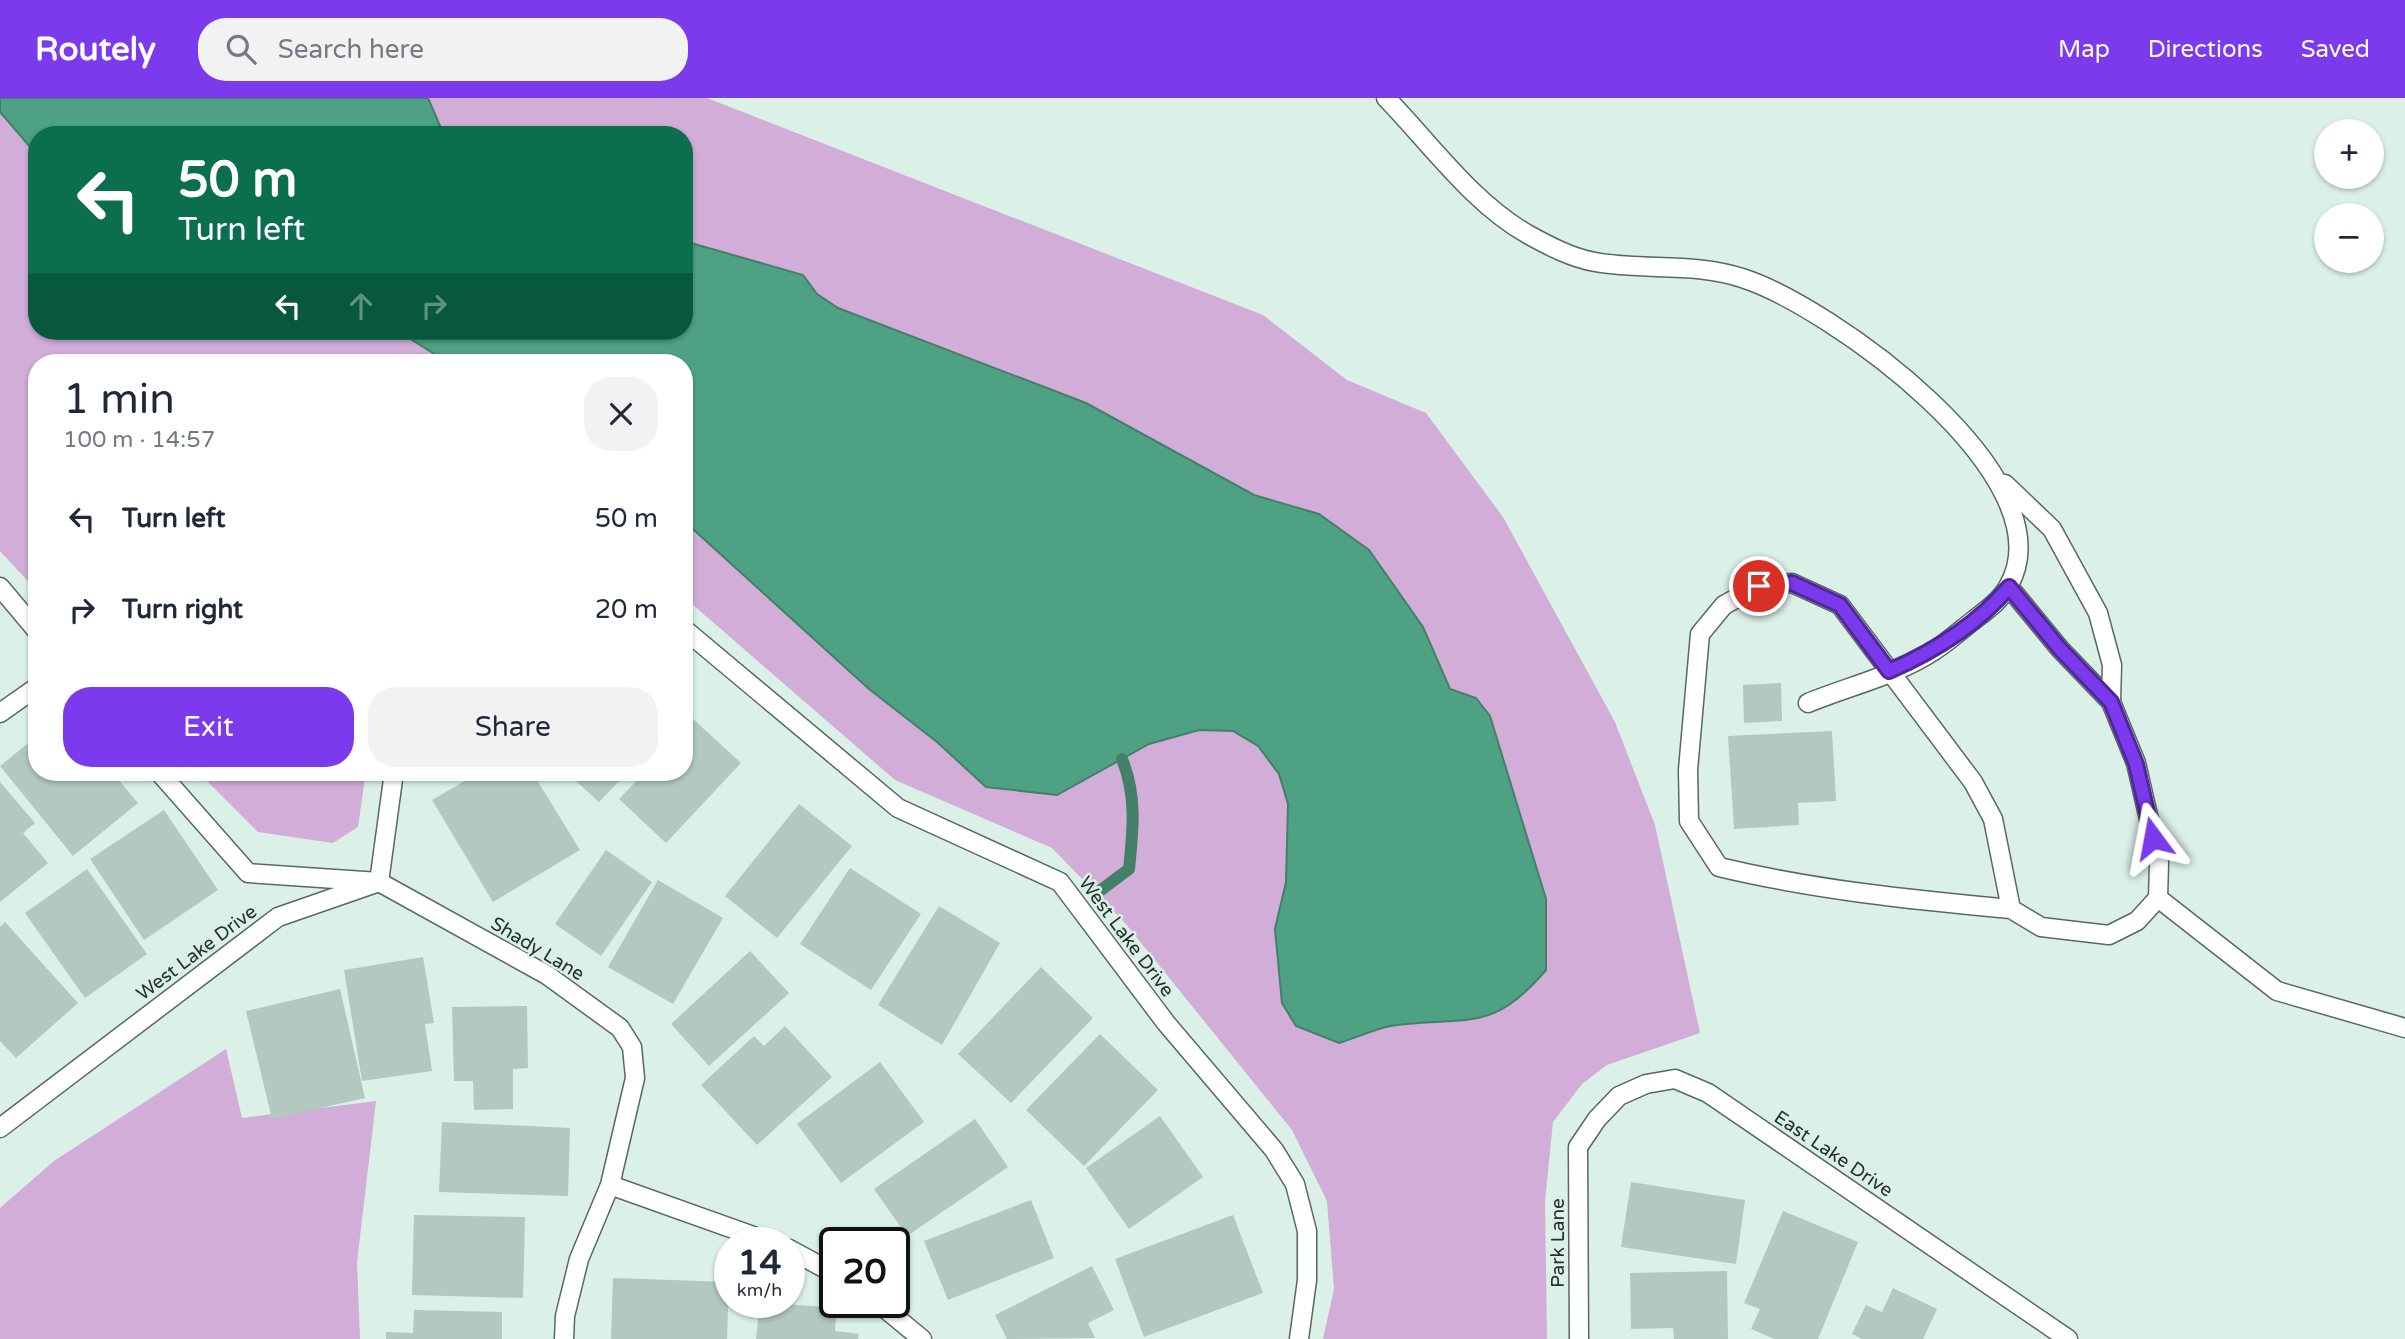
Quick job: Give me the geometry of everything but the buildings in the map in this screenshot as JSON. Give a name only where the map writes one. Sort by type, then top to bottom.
[{"type":"lane","points":[[1386,98],[1468,185],[1527,234],[1594,262],[1675,266],[1743,278],[1807,310],[1849,336],[1913,386],[1966,436],[1997,476],[2052,529],[2098,613],[2112,665],[2111,702]]},
{"type":"lane","points":[[1808,703],[1934,651],[1994,604],[2009,587],[2017,550],[2015,526],[2010,503],[1997,476]]},
{"type":"lane","points":[[2009,587],[2060,649],[2111,702],[2136,764],[2159,863],[2158,898],[2137,921],[2109,935],[2041,927],[2011,909],[1777,881],[1719,867],[1689,821],[1688,770],[1700,634],[1724,604],[1759,586],[1792,583],[1840,605],[1973,782],[1993,819],[2011,909]]},
{"type":"lane","points":[[0,587],[28,620]]},
{"type":"lane","name":"West Lake Drive","points":[[693,637],[898,808],[1060,882],[1166,1023],[1274,1150],[1295,1184],[1307,1231],[1307,1280],[1299,1339]]},
{"type":"lane","points":[[0,713],[28,693]]},
{"type":"lane","name":"Shady Lane","points":[[167,781],[248,873],[379,882],[547,975],[620,1028],[632,1048],[635,1078],[610,1185],[579,1259],[565,1316],[564,1339]]},
{"type":"lane","points":[[379,882],[393,781]]},
{"type":"lane","name":"West Lake Drive","points":[[0,1128],[278,917],[379,882]]},
{"type":"lane","points":[[2158,898],[2277,991],[2405,1028]]},
{"type":"lane","name":"East Lake Drive","points":[[1578,1147],[1597,1119],[1619,1096],[1646,1084],[1675,1079],[1693,1084],[2068,1339]]},
{"type":"lane","name":"Park Lane","points":[[1578,1147],[1579,1339]]},
{"type":"lane","points":[[610,1185],[728,1227]]},
{"type":"lane","points":[[896,1318],[922,1339]]},
{"type":"shaded area","points":[[0,98],[707,98],[1263,315],[1347,380],[1426,413],[1503,517],[1615,722],[1655,825],[1700,1033],[1607,1065],[1582,1084],[1553,1122],[1545,1201],[1547,1339],[1323,1339],[1334,1289],[1327,1201],[1292,1130],[1125,923],[1052,848],[895,780],[693,605],[693,354],[28,354],[28,581],[0,551]]},
{"type":"shaded area","points":[[0,98],[428,98],[440,126],[28,126],[28,145],[0,112]]},
{"type":"shaded area","points":[[693,244],[803,275],[817,294],[838,308],[1086,403],[1254,495],[1319,514],[1369,550],[1423,627],[1450,689],[1476,698],[1490,716],[1546,899],[1546,970],[1509,1005],[1475,1019],[1391,1026],[1339,1043],[1296,1026],[1282,1003],[1275,929],[1286,882],[1288,804],[1279,774],[1258,746],[1233,731],[1199,730],[1149,744],[1057,795],[986,787],[937,742],[869,689],[693,529],[693,354],[434,354],[412,340],[693,340]]},
{"type":"shaded area","points":[[207,781],[365,781],[358,827],[333,843],[258,832]]},
{"type":"shaded area","points":[[226,1049],[242,1118],[376,1101],[357,1262],[360,1339],[0,1339],[0,1208],[54,1161]]},
{"type":"waterway","points":[[1101,890],[1129,869],[1132,800],[1122,759]]},
{"type":"route","points":[[1759,586],[1792,583],[1840,605],[1889,671],[1934,651],[1994,604],[2009,587],[2060,649],[2111,702],[2136,764],[2153,838]]}]
